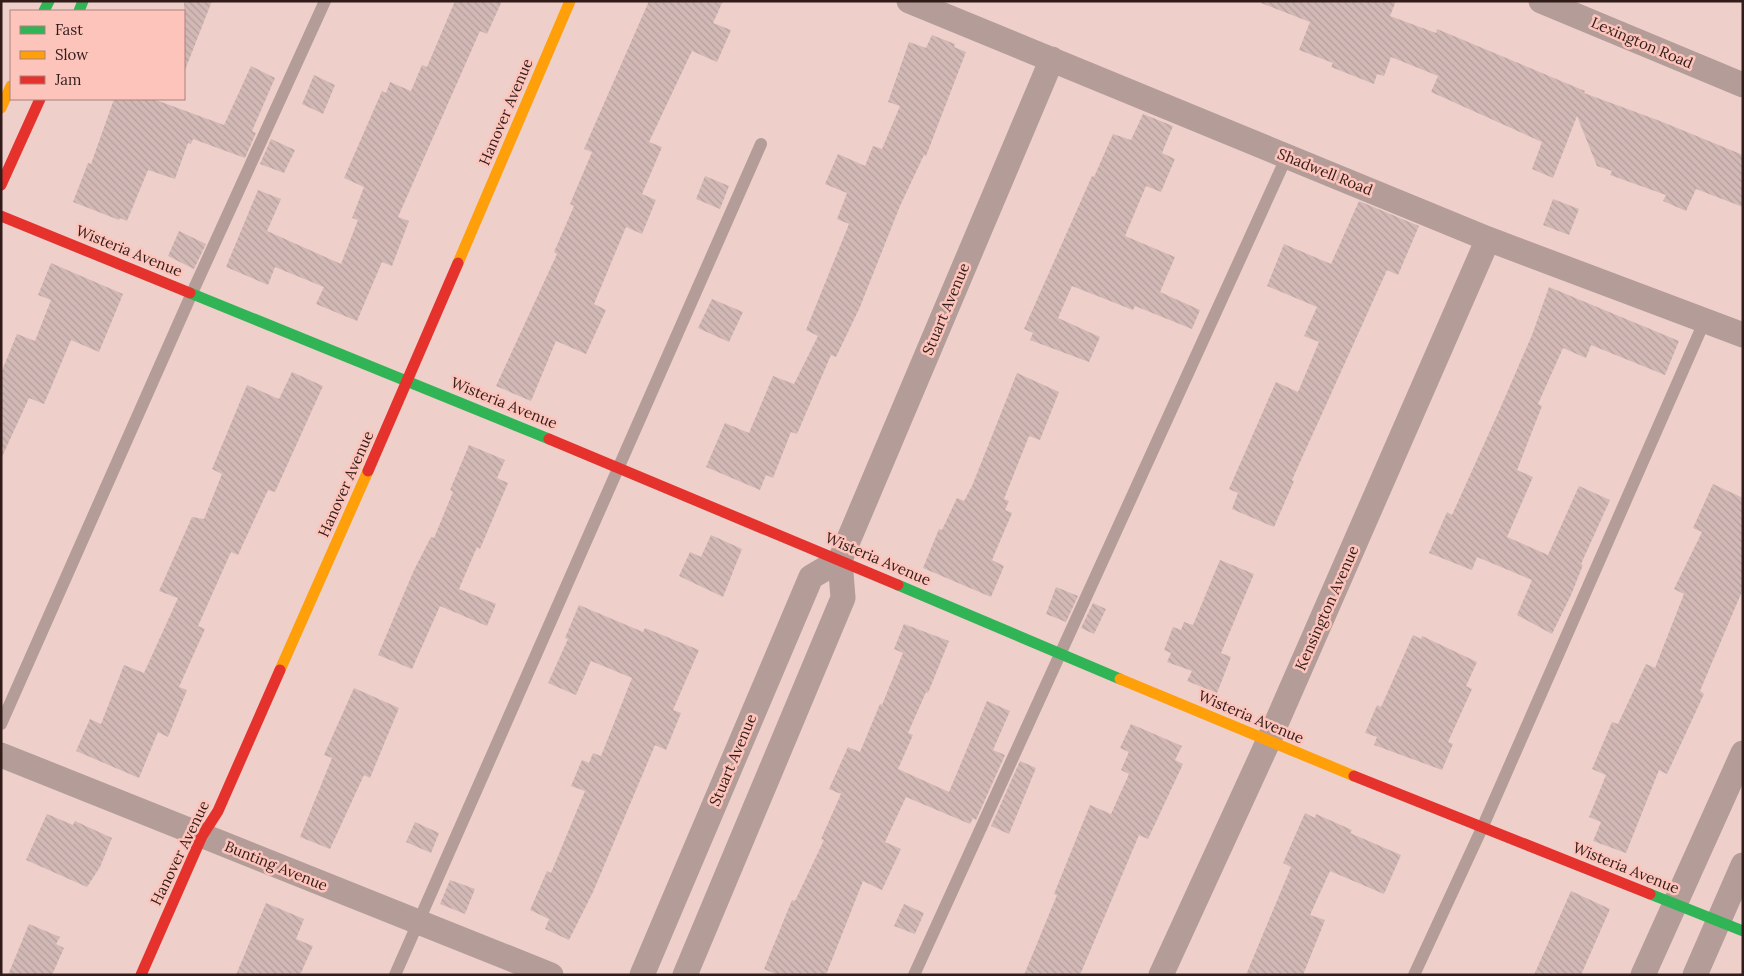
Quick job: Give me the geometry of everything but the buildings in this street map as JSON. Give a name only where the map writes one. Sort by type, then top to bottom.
[{"type":"street","name":"Hanover Avenue","points":[[141,975],[202,836],[218,811],[408,380],[570,1]]},
{"type":"street","name":"Shadwell Road","points":[[909,1],[1488,239],[1743,335]]},
{"type":"street","name":"Lexington Road","points":[[1541,1],[1743,85]]},
{"type":"street","name":"Stuart Avenue","points":[[685,975],[843,598],[840,560],[1052,59]]},
{"type":"street","points":[[1,108],[10,88]]},
{"type":"street","points":[[1,185],[40,100]]},
{"type":"street","name":"Wisteria Avenue","points":[[1,216],[618,467],[1268,742],[1743,931]]},
{"type":"street","name":"Kensington Avenue","points":[[1161,975],[1268,742],[1488,239]]},
{"type":"street","name":"Stuart Avenue","points":[[642,975],[811,577],[840,560]]},
{"type":"street","points":[[1643,975],[1743,753]]},
{"type":"street","name":"Bunting Avenue","points":[[1,755],[551,975]]},
{"type":"street","points":[[1695,975],[1743,865]]},
{"type":"lane","points":[[1,724],[192,293],[325,1]]},
{"type":"lane","points":[[395,975],[761,144]]},
{"type":"lane","points":[[914,975],[1287,156]]},
{"type":"lane","points":[[1414,975],[1483,826],[1705,320]]},
{"type":"traffic: fast","points":[[44,10],[49,1]]},
{"type":"traffic: fast","points":[[79,10],[83,1]]},
{"type":"traffic: fast","points":[[190,293],[549,439]]},
{"type":"traffic: fast","points":[[898,585],[1120,679]]},
{"type":"traffic: fast","points":[[1650,894],[1743,931]]},
{"type":"traffic: slow","points":[[458,263],[570,1]]},
{"type":"traffic: slow","points":[[1,108],[10,88]]},
{"type":"traffic: slow","points":[[280,670],[368,471]]},
{"type":"traffic: slow","points":[[1120,679],[1354,776]]},
{"type":"traffic: jam","points":[[1,185],[40,100]]},
{"type":"traffic: jam","points":[[1,216],[190,293]]},
{"type":"traffic: jam","points":[[368,471],[458,263]]},
{"type":"traffic: jam","points":[[549,439],[898,585]]},
{"type":"traffic: jam","points":[[141,975],[202,836],[218,811],[280,670]]},
{"type":"traffic: jam","points":[[1354,776],[1650,894]]}]
